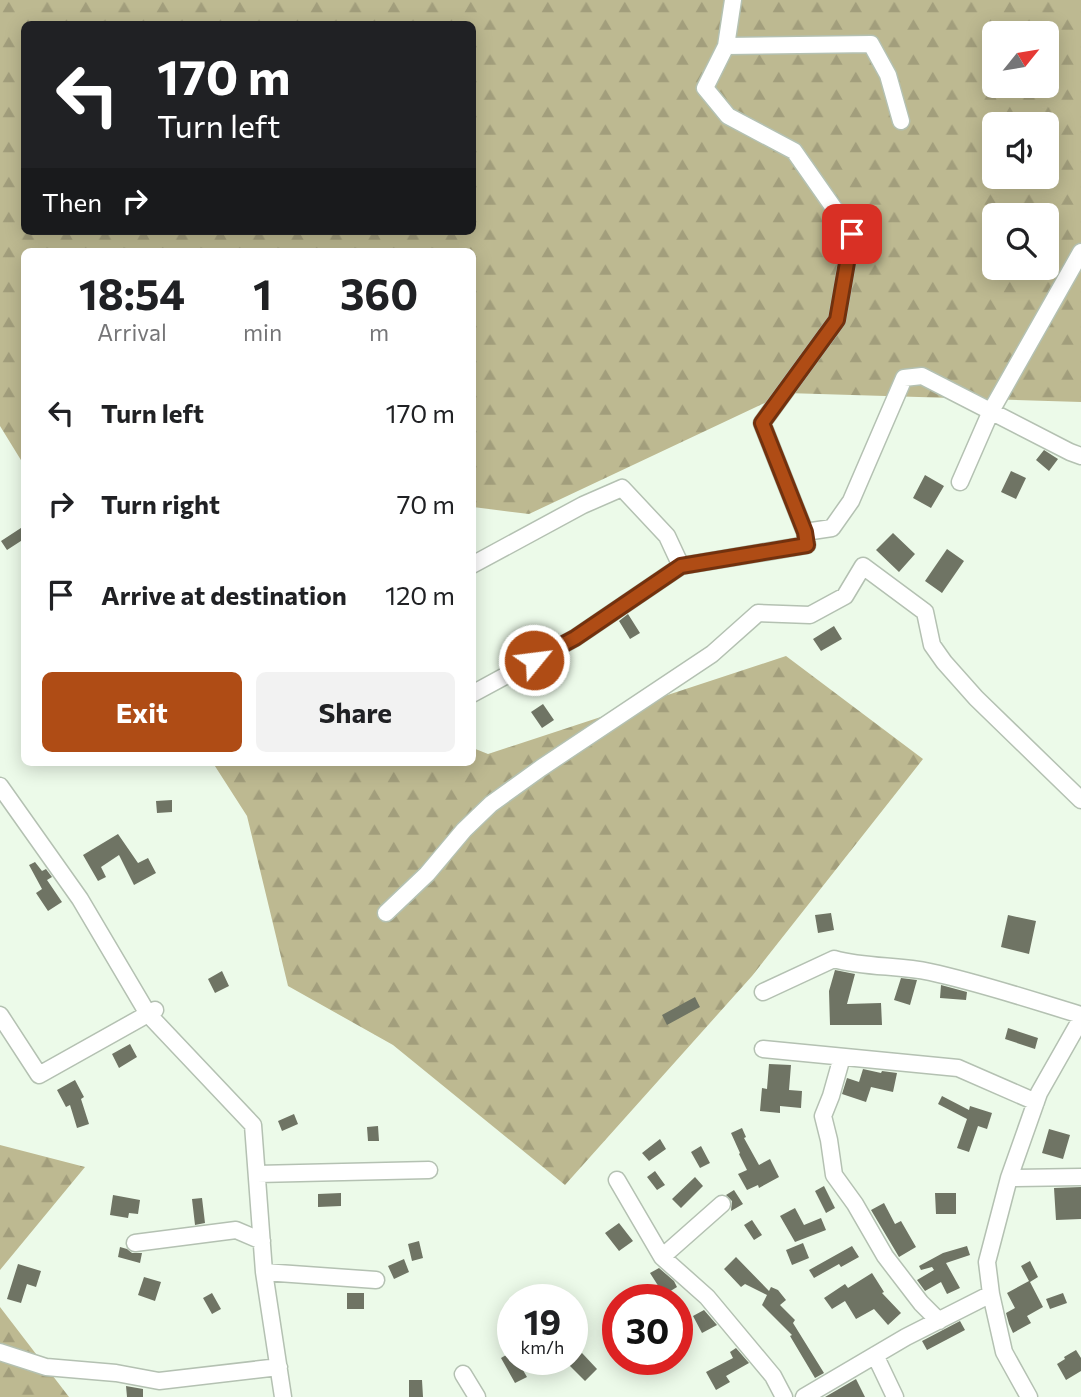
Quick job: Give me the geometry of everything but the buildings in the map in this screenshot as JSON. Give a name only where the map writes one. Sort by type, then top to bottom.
[{"type":"street","points":[[476,692],[575,638],[681,566],[807,545],[805,532],[762,423],[837,320],[852,234],[794,151],[728,116],[705,88],[726,46],[733,0]]},
{"type":"street","points":[[726,46],[871,44],[888,75],[901,121]]},
{"type":"street","points":[[960,482],[991,411],[1081,252]]},
{"type":"street","points":[[805,532],[832,528],[851,501],[904,378],[922,376],[1081,456]]},
{"type":"street","points":[[476,563],[583,505],[622,488],[667,536],[681,566]]},
{"type":"street","points":[[386,913],[427,874],[464,830],[491,804],[712,654],[758,612],[810,615],[845,596],[863,566],[925,611],[932,645],[944,662],[976,698],[1081,800]]},
{"type":"street","points":[[0,786],[80,899],[152,1011],[253,1125],[264,1272],[283,1397]]},
{"type":"street","points":[[763,992],[834,959],[853,965],[928,971],[1081,1017],[1039,1093],[1009,1178],[987,1262],[1004,1352],[1029,1397]]},
{"type":"street","points":[[0,1015],[39,1075],[152,1011]]},
{"type":"street","points":[[763,1049],[958,1068],[1036,1102]]},
{"type":"street","points":[[842,1057],[831,1096],[822,1116],[834,1175],[886,1256],[921,1303],[939,1321]]},
{"type":"street","points":[[257,1174],[429,1170]]},
{"type":"street","points":[[1009,1178],[1081,1177]]},
{"type":"street","points":[[617,1180],[662,1257],[707,1297],[773,1376],[784,1397]]},
{"type":"street","points":[[662,1257],[722,1204]]},
{"type":"street","points":[[135,1243],[236,1230],[262,1241]]},
{"type":"street","points":[[264,1272],[376,1280]]},
{"type":"street","points":[[804,1397],[875,1355],[991,1294]]},
{"type":"street","points":[[0,1352],[46,1367],[159,1381],[279,1367]]},
{"type":"street","points":[[875,1355],[895,1397]]},
{"type":"street","points":[[463,1374],[477,1397]]},
{"type":"green space","points":[[0,0],[1081,0],[1081,402],[786,393],[529,514],[476,507],[476,248],[21,248],[21,460],[0,426]]},
{"type":"green space","points":[[786,656],[923,759],[752,976],[565,1185],[393,1045],[288,986],[247,816],[215,766],[476,766],[476,749],[488,754]]},
{"type":"green space","points":[[0,1145],[85,1167],[0,1270]]},
{"type":"green space","points":[[0,1307],[69,1397],[0,1397]]},
{"type":"route","points":[[534,660],[575,638],[681,566],[807,545],[805,532],[762,423],[837,320],[852,234]]}]
